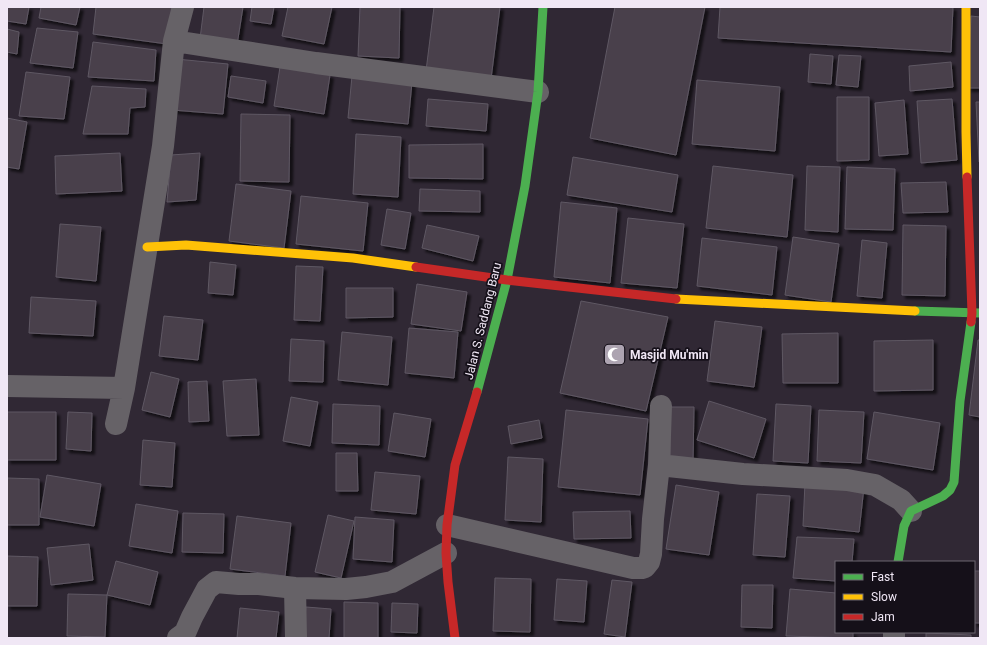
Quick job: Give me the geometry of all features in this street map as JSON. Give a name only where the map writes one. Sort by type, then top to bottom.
[{"type":"street","points":[[116,424],[124,388],[163,146],[174,41],[183,7]]},
{"type":"street","name":"Jalan S. Saddang Baru","points":[[455,638],[446,553],[447,525],[455,465],[480,382],[507,280],[525,186],[538,92],[543,7]]},
{"type":"street","points":[[898,561],[904,526],[911,512],[943,496],[950,490],[954,482],[960,401],[976,313],[966,132],[966,7]]},
{"type":"street","points":[[174,41],[316,63],[538,92]]},
{"type":"street","points":[[147,247],[186,245],[353,258],[507,280],[672,299],[976,313]]},
{"type":"street","points":[[7,386],[124,388]]},
{"type":"street","points":[[447,525],[633,568],[642,568],[648,565],[652,554],[653,519],[659,465],[661,406]]},
{"type":"street","points":[[659,465],[750,475],[847,480],[875,485],[901,500],[911,512]]},
{"type":"street","points":[[178,638],[185,633],[207,589],[216,582],[259,584],[295,588],[366,587],[392,582],[446,553]]},
{"type":"street","points":[[295,588],[296,638]]},
{"type":"building","points":[[7,7],[29,7],[26,24],[7,21]]},
{"type":"building","points":[[41,7],[80,7],[76,25],[39,18]]},
{"type":"building","points":[[96,7],[172,7],[167,44],[93,34]]},
{"type":"building","points":[[204,7],[243,7],[237,45],[200,39]]},
{"type":"building","points":[[252,7],[274,7],[271,24],[250,21]]},
{"type":"building","points":[[288,7],[332,7],[324,44],[282,36]]},
{"type":"building","points":[[360,7],[400,7],[399,58],[358,56]]},
{"type":"building","points":[[434,7],[500,7],[491,79],[426,71]]},
{"type":"building","points":[[615,7],[705,7],[676,155],[590,138]]},
{"type":"building","points":[[720,7],[953,7],[951,52],[718,38]]},
{"type":"building","points":[[971,16],[980,17],[980,88],[968,88]]},
{"type":"building","points":[[37,28],[78,32],[73,68],[30,63]]},
{"type":"building","points":[[7,29],[19,32],[17,54],[7,52]]},
{"type":"building","points":[[93,42],[156,50],[154,81],[88,77]]},
{"type":"building","points":[[810,54],[833,56],[831,84],[808,82]]},
{"type":"building","points":[[839,55],[861,56],[858,87],[836,85]]},
{"type":"building","points":[[176,59],[228,64],[223,114],[172,110]]},
{"type":"building","points":[[951,62],[953,87],[910,91],[909,66]]},
{"type":"building","points":[[280,67],[330,75],[324,114],[274,106]]},
{"type":"building","points":[[26,72],[70,77],[64,119],[19,116]]},
{"type":"building","points":[[231,76],[266,81],[263,103],[228,97]]},
{"type":"building","points":[[352,76],[412,82],[408,124],[348,118]]},
{"type":"building","points":[[697,80],[780,87],[775,151],[692,144]]},
{"type":"building","points":[[92,86],[146,89],[145,107],[130,108],[128,134],[83,134]]},
{"type":"building","points":[[837,97],[869,97],[869,160],[837,161]]},
{"type":"building","points":[[428,99],[488,104],[486,131],[426,126]]},
{"type":"building","points":[[952,99],[957,160],[921,163],[917,101]]},
{"type":"building","points":[[904,100],[908,154],[879,156],[875,103]]},
{"type":"building","points":[[976,102],[980,102],[980,162],[979,162]]},
{"type":"building","points":[[241,114],[290,115],[289,182],[240,181]]},
{"type":"building","points":[[7,118],[27,122],[19,169],[7,167]]},
{"type":"building","points":[[356,134],[401,137],[398,197],[353,194]]},
{"type":"building","points":[[483,144],[483,179],[409,178],[409,145]]},
{"type":"building","points":[[120,153],[122,191],[56,194],[55,156]]},
{"type":"building","points":[[200,153],[196,200],[167,202],[171,155]]},
{"type":"building","points":[[573,157],[678,175],[672,212],[567,195]]},
{"type":"building","points":[[713,166],[793,175],[787,237],[706,228]]},
{"type":"building","points":[[807,166],[840,167],[838,232],[805,230]]},
{"type":"building","points":[[847,167],[895,169],[893,230],[845,229]]},
{"type":"building","points":[[946,182],[948,212],[903,213],[901,183]]},
{"type":"building","points":[[236,184],[291,191],[284,248],[229,241]]},
{"type":"building","points":[[420,189],[480,191],[480,212],[419,211]]},
{"type":"building","points":[[301,196],[368,203],[363,251],[296,244]]},
{"type":"building","points":[[561,202],[617,208],[610,283],[554,277]]},
{"type":"building","points":[[387,209],[411,213],[405,249],[381,245]]},
{"type":"building","points":[[628,218],[684,224],[677,288],[621,283]]},
{"type":"building","points":[[60,224],[101,227],[96,281],[56,277]]},
{"type":"building","points":[[427,225],[479,236],[473,261],[422,248]]},
{"type":"building","points":[[903,225],[946,226],[945,296],[902,295]]},
{"type":"building","points":[[793,237],[839,244],[831,302],[785,295]]},
{"type":"building","points":[[702,238],[777,247],[772,295],[697,286]]},
{"type":"building","points":[[862,240],[887,243],[882,298],[857,296]]},
{"type":"building","points":[[210,262],[236,265],[233,295],[208,293]]},
{"type":"building","points":[[296,266],[323,267],[320,321],[294,320]]},
{"type":"building","points":[[417,284],[467,292],[461,331],[411,324]]},
{"type":"building","points":[[346,288],[393,288],[393,317],[346,318]]},
{"type":"building","points":[[31,297],[96,301],[93,336],[29,333]]},
{"type":"building","name":"Masjid Mu'min","points":[[581,301],[668,317],[646,411],[560,393]]},
{"type":"building","points":[[164,316],[203,320],[198,360],[159,356]]},
{"type":"building","points":[[715,321],[762,327],[754,387],[707,381]]},
{"type":"building","points":[[409,328],[458,332],[454,378],[405,373]]},
{"type":"building","points":[[342,332],[392,337],[388,385],[338,380]]},
{"type":"building","points":[[838,333],[838,383],[783,383],[782,334]]},
{"type":"building","points":[[291,339],[324,341],[323,382],[289,381]]},
{"type":"building","points":[[933,340],[933,390],[874,391],[874,341]]},
{"type":"building","points":[[978,340],[980,340],[980,417],[969,415]]},
{"type":"building","points":[[151,372],[179,379],[170,417],[142,410]]},
{"type":"building","points":[[256,379],[259,435],[227,436],[223,381]]},
{"type":"building","points":[[207,381],[209,421],[189,422],[188,382]]},
{"type":"building","points":[[291,397],[318,402],[310,446],[283,441]]},
{"type":"building","points":[[709,401],[766,419],[754,458],[697,440]]},
{"type":"building","points":[[333,404],[380,406],[379,445],[332,443]]},
{"type":"building","points":[[776,404],[811,406],[808,463],[773,461]]},
{"type":"building","points":[[670,407],[694,407],[693,462],[670,461]]},
{"type":"building","points":[[566,410],[648,419],[640,495],[558,487]]},
{"type":"building","points":[[819,410],[864,412],[861,463],[817,461]]},
{"type":"building","points":[[7,412],[56,412],[56,460],[7,460]]},
{"type":"building","points":[[68,412],[92,413],[91,451],[66,449]]},
{"type":"building","points":[[874,412],[940,423],[933,470],[867,459]]},
{"type":"building","points":[[394,413],[431,419],[425,457],[388,451]]},
{"type":"building","points":[[539,420],[542,438],[511,444],[508,426]]},
{"type":"building","points":[[143,440],[175,443],[172,487],[140,485]]},
{"type":"building","points":[[336,453],[357,453],[358,491],[336,491]]},
{"type":"building","points":[[508,457],[543,459],[541,522],[505,520]]},
{"type":"building","points":[[375,472],[420,476],[416,514],[371,510]]},
{"type":"building","points":[[47,475],[101,484],[94,526],[40,517]]},
{"type":"building","points":[[7,478],[39,479],[39,525],[7,525]]},
{"type":"building","points":[[805,483],[864,487],[859,532],[803,526]]},
{"type":"building","points":[[676,485],[719,492],[709,555],[666,549]]},
{"type":"building","points":[[757,494],[790,496],[785,557],[753,555]]},
{"type":"building","points":[[136,504],[178,511],[172,553],[129,546]]},
{"type":"building","points":[[630,511],[631,538],[574,539],[573,512]]},
{"type":"building","points":[[183,513],[224,514],[223,553],[182,552]]},
{"type":"building","points":[[328,515],[354,521],[341,578],[315,572]]},
{"type":"building","points":[[237,516],[291,523],[285,576],[230,569]]},
{"type":"building","points":[[355,517],[394,520],[392,562],[353,559]]},
{"type":"building","points":[[797,537],[854,539],[852,561],[835,561],[835,581],[793,578]]},
{"type":"building","points":[[89,544],[93,580],[51,585],[47,548]]},
{"type":"building","points":[[7,556],[38,557],[37,606],[7,606]]},
{"type":"building","points":[[116,561],[158,572],[150,605],[107,595]]},
{"type":"building","points":[[975,571],[980,571],[980,623],[975,623]]},
{"type":"building","points":[[495,578],[531,579],[530,632],[493,631]]},
{"type":"building","points":[[557,579],[587,581],[584,622],[554,620]]},
{"type":"building","points":[[612,580],[632,582],[625,637],[604,634]]},
{"type":"building","points":[[742,585],[773,585],[772,628],[741,627]]},
{"type":"building","points":[[790,589],[835,593],[835,633],[853,633],[853,638],[786,636]]},
{"type":"building","points":[[68,594],[107,595],[105,637],[67,636]]},
{"type":"building","points":[[344,602],[378,603],[378,638],[344,638]]},
{"type":"building","points":[[392,603],[418,604],[417,633],[391,632]]},
{"type":"building","points":[[306,607],[331,609],[329,638],[303,638]]},
{"type":"building","points":[[240,608],[279,612],[276,638],[237,638]]},
{"type":"building","points":[[926,633],[971,635],[971,638],[926,638]]},
{"type":"traffic: fast","points":[[477,392],[507,280],[525,186],[538,92],[543,7]]},
{"type":"traffic: fast","points":[[915,311],[980,313]]},
{"type":"traffic: fast","points":[[898,561],[904,526],[911,511],[943,496],[950,490],[954,482],[960,401],[971,322]]},
{"type":"traffic: slow","points":[[966,7],[967,177]]},
{"type":"traffic: slow","points":[[147,247],[186,245],[353,258],[416,267]]},
{"type":"traffic: slow","points":[[676,299],[915,311]]},
{"type":"traffic: jam","points":[[967,177],[972,313],[971,322]]},
{"type":"traffic: jam","points":[[416,267],[507,280],[676,299]]},
{"type":"traffic: jam","points":[[455,638],[448,582],[446,553],[447,525],[455,465],[477,392]]},
{"type":"place","name":"Masjid Mu'min","points":[[614,355]]}]
